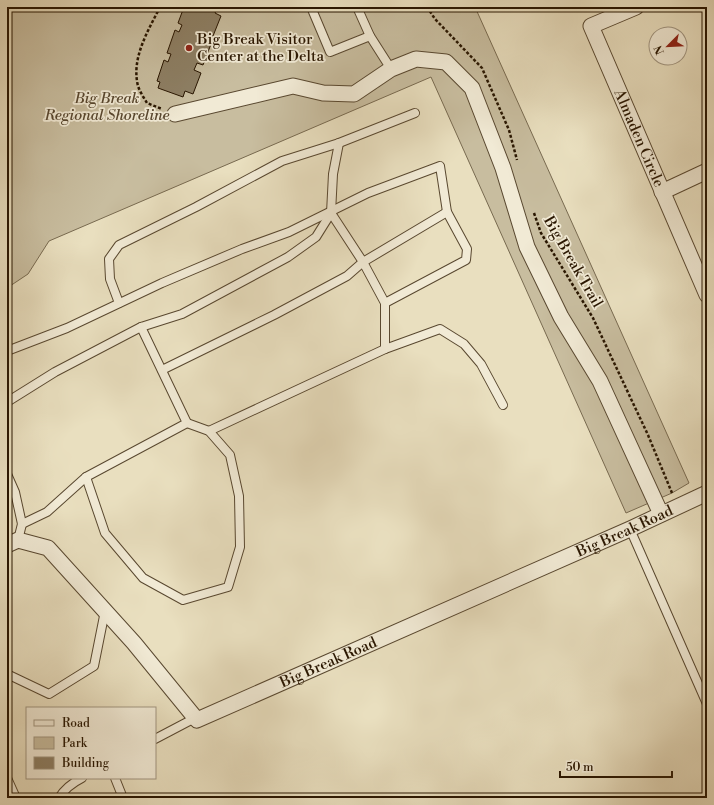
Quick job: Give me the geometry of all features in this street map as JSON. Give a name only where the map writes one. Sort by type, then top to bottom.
[{"type":"street","name":"Almaden Circle","points":[[636,7],[591,26],[707,295]]},
{"type":"street","points":[[175,114],[293,86],[323,93],[354,94],[391,69],[416,59],[446,62],[472,88],[503,168],[527,247],[561,317],[600,381],[661,514]]},
{"type":"street","points":[[662,192],[707,171]]},
{"type":"street","name":"Big Break Road","points":[[195,718],[197,720],[204,717],[630,529],[707,493]]},
{"type":"street","points":[[13,543],[48,548],[134,643],[195,718]]},
{"type":"lane","points":[[311,7],[330,52],[370,36]]},
{"type":"lane","points":[[357,7],[370,36],[391,69]]},
{"type":"lane","points":[[119,303],[110,279],[109,259],[119,244],[196,207],[282,161],[339,143],[415,113]]},
{"type":"lane","points":[[7,402],[55,372],[141,327],[182,314],[288,256],[316,237],[331,213],[333,174],[339,143]]},
{"type":"lane","points":[[7,351],[67,328],[119,303],[242,249],[289,232],[331,213],[368,193],[440,166],[447,212],[467,249],[466,260],[385,303]]},
{"type":"lane","points":[[162,370],[274,315],[347,276],[363,262],[447,212]]},
{"type":"lane","points":[[331,213],[363,262],[385,303],[385,349]]},
{"type":"lane","points":[[86,477],[105,533],[143,578],[182,600],[228,587],[240,547],[239,496],[230,454],[209,431],[187,423],[141,327]]},
{"type":"lane","points":[[209,431],[385,349],[440,329],[464,344],[481,364],[503,405]]},
{"type":"lane","points":[[22,524],[48,512],[86,477],[187,423]]},
{"type":"lane","points":[[7,474],[15,492],[22,524],[13,543]]},
{"type":"lane","points":[[630,529],[707,704]]},
{"type":"lane","points":[[7,674],[49,694],[94,666],[105,611]]},
{"type":"lane","points":[[156,738],[195,718]]},
{"type":"lane","points":[[7,778],[16,798]]},
{"type":"lane","points":[[59,798],[70,784],[80,779]]},
{"type":"lane","points":[[115,779],[124,798]]},
{"type":"path","points":[[160,7],[142,42],[137,72],[139,87],[146,103],[175,114]]},
{"type":"path","points":[[427,7],[435,19],[482,68],[509,130],[518,161]]},
{"type":"path","name":"Big Break Trail","points":[[534,212],[541,233],[593,318],[648,435],[672,493]]},
{"type":"green space","name":"Big Break Regional Shoreline","points":[[7,7],[475,7],[689,483],[672,493],[626,513],[431,77],[49,241],[28,274],[7,288]]},
{"type":"building","name":"Big Break Visitor Center at the Delta","points":[[184,7],[213,7],[217,9],[215,13],[221,16],[213,36],[207,34],[204,42],[211,44],[203,65],[197,63],[194,70],[201,73],[193,94],[185,91],[183,97],[158,88],[160,82],[157,81],[164,60],[168,62],[171,54],[167,53],[175,30],[179,32],[182,25],[178,23]]},
{"type":"place","name":"Big Break Visitor Center at the Delta","points":[[189,48]]}]
